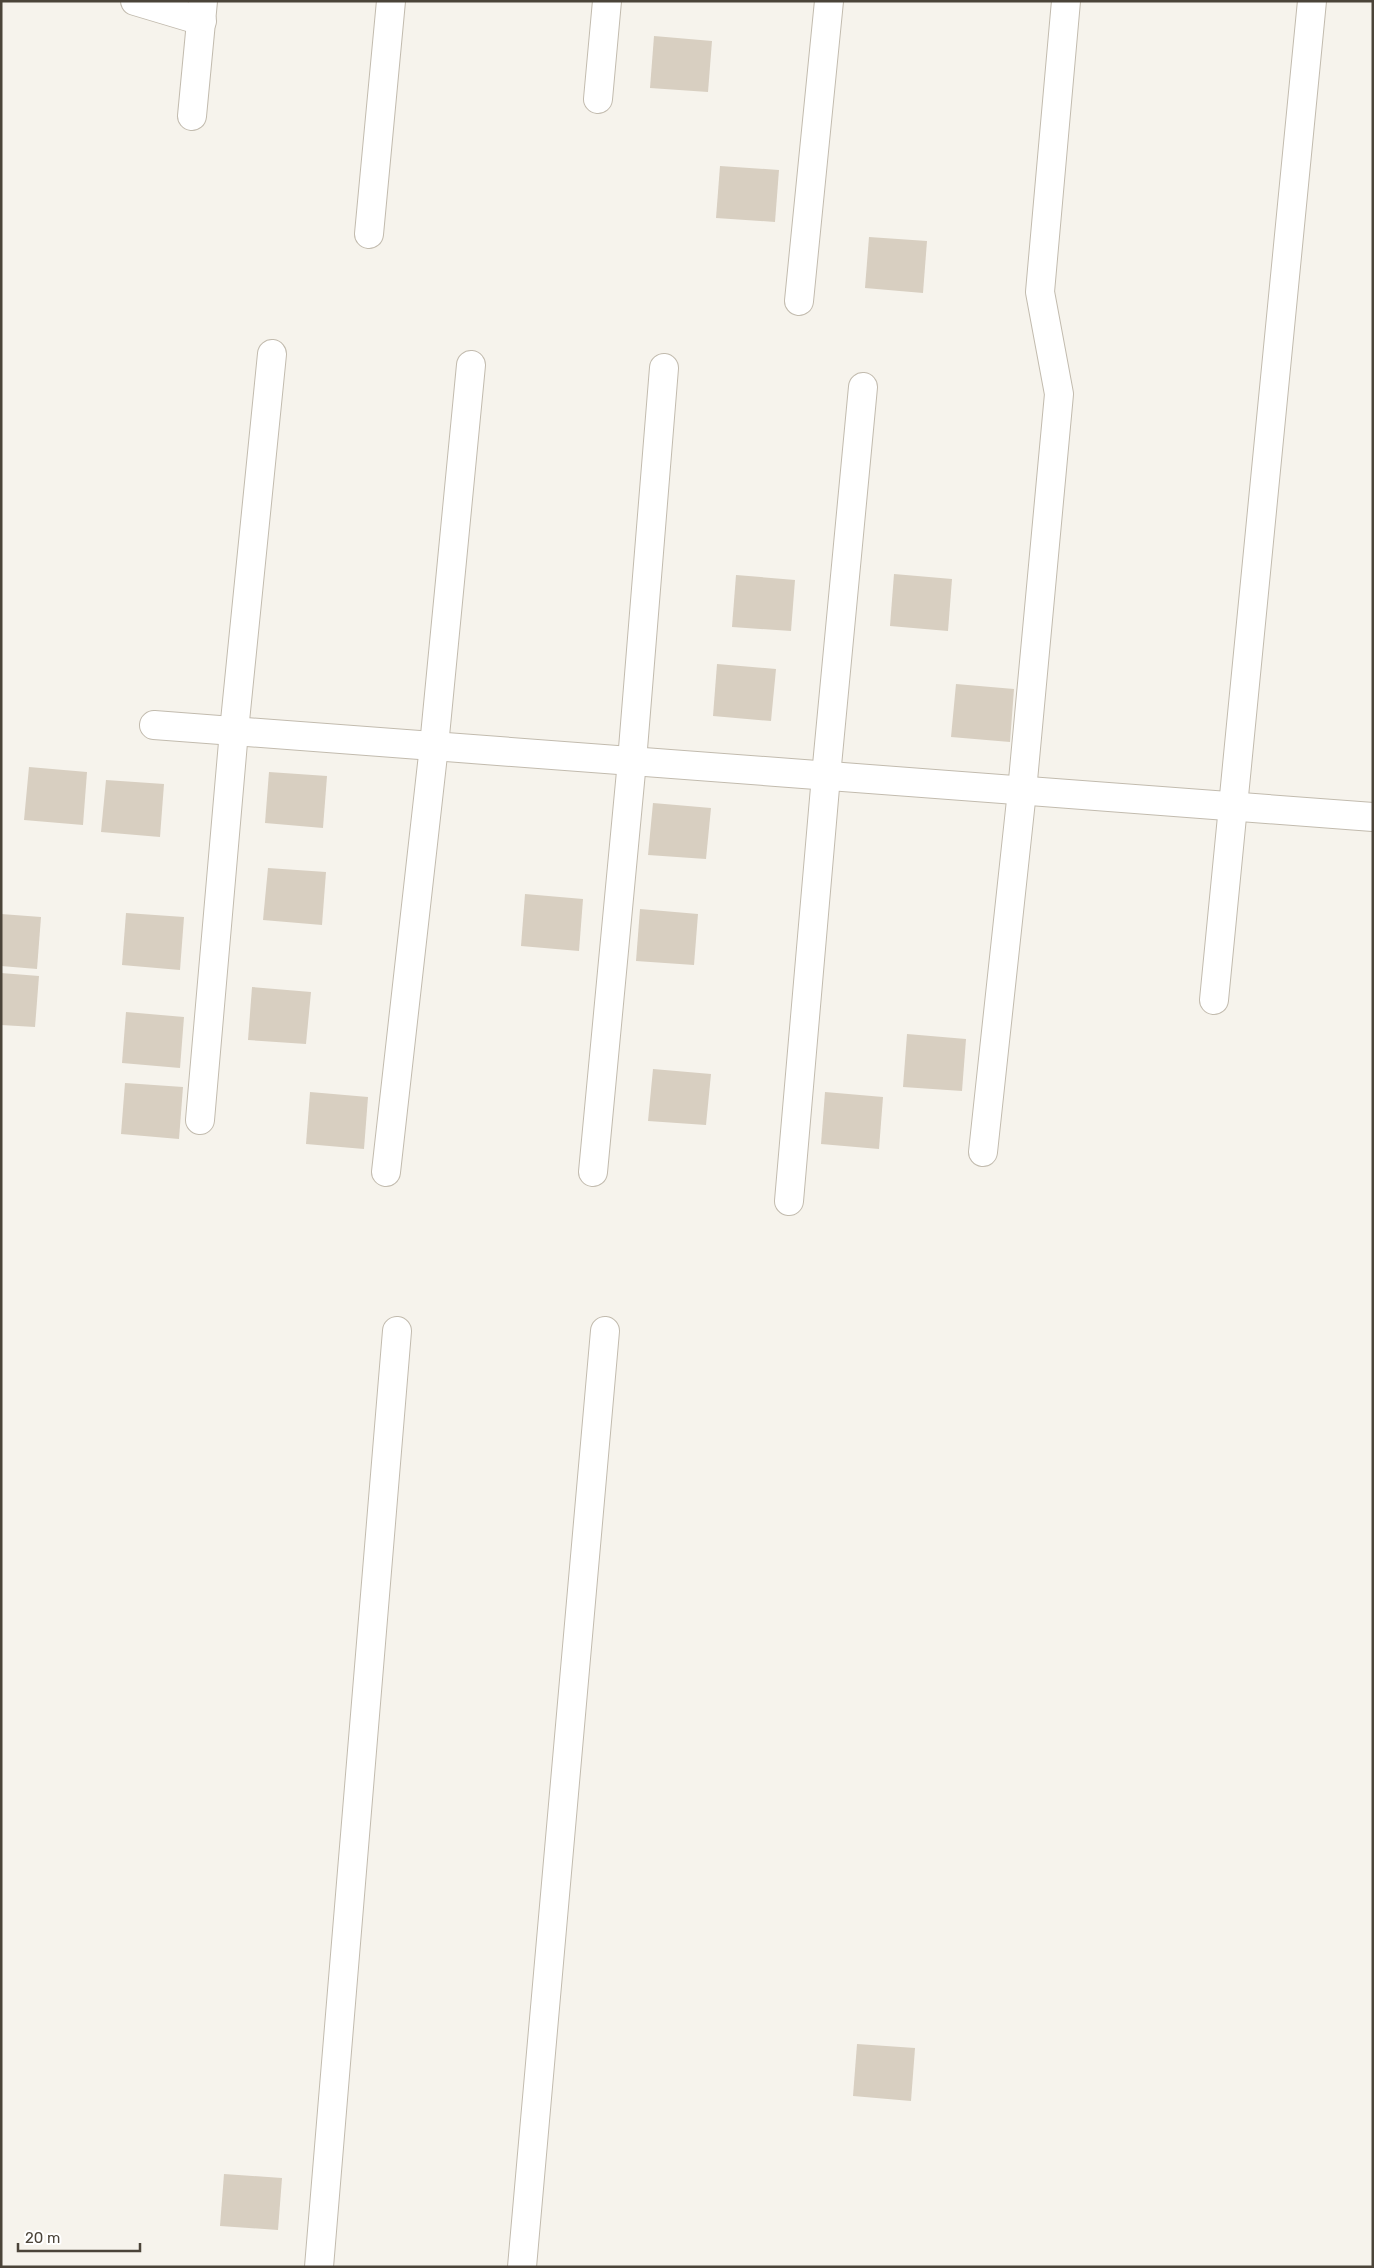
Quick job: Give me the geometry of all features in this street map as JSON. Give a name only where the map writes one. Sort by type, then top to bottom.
[{"type":"street","points":[[135,1],[202,11],[192,116]]},
{"type":"street","points":[[369,234],[391,1]]},
{"type":"street","points":[[598,98],[607,1]]},
{"type":"street","points":[[799,301],[829,1]]},
{"type":"street","points":[[983,1152],[1022,791],[1059,394],[1040,292],[1066,1]]},
{"type":"street","points":[[1214,1000],[1312,1]]},
{"type":"street","points":[[200,1120],[234,731],[272,354]]},
{"type":"street","points":[[386,1172],[434,746],[471,365]]},
{"type":"street","points":[[593,1172],[632,761],[664,368]]},
{"type":"street","points":[[789,1201],[826,776],[863,387]]},
{"type":"street","points":[[154,725],[1373,817]]},
{"type":"street","points":[[319,2267],[397,1331]]},
{"type":"street","points":[[522,2267],[605,1331]]},
{"type":"building","points":[[654,36],[712,41],[708,92],[650,88]]},
{"type":"building","points":[[720,166],[779,170],[775,222],[716,218]]},
{"type":"building","points":[[869,237],[927,241],[923,293],[865,288]]},
{"type":"building","points":[[894,574],[952,579],[948,631],[890,626]]},
{"type":"building","points":[[736,575],[795,580],[791,631],[732,627]]},
{"type":"building","points":[[717,664],[776,669],[771,721],[713,716]]},
{"type":"building","points":[[956,684],[1014,689],[1010,742],[951,737]]},
{"type":"building","points":[[29,767],[87,772],[83,825],[24,820]]},
{"type":"building","points":[[269,772],[327,776],[323,828],[265,823]]},
{"type":"building","points":[[106,780],[164,784],[160,837],[101,832]]},
{"type":"building","points":[[653,803],[711,808],[706,859],[648,855]]},
{"type":"building","points":[[268,868],[326,872],[322,925],[263,920]]},
{"type":"building","points":[[525,894],[583,899],[579,951],[521,946]]},
{"type":"building","points":[[640,909],[698,914],[694,965],[636,961]]},
{"type":"building","points":[[126,913],[184,917],[180,970],[122,965]]},
{"type":"building","points":[[1,914],[41,917],[37,969],[1,966]]},
{"type":"building","points":[[1,973],[39,976],[35,1027],[1,1025]]},
{"type":"building","points":[[252,987],[311,992],[306,1044],[248,1040]]},
{"type":"building","points":[[126,1012],[184,1017],[180,1068],[122,1063]]},
{"type":"building","points":[[907,1034],[966,1039],[962,1091],[903,1087]]},
{"type":"building","points":[[653,1069],[711,1074],[706,1125],[648,1121]]},
{"type":"building","points":[[125,1083],[183,1087],[179,1139],[121,1134]]},
{"type":"building","points":[[310,1092],[368,1097],[364,1149],[306,1144]]},
{"type":"building","points":[[825,1092],[883,1097],[879,1149],[821,1144]]},
{"type":"building","points":[[857,2044],[915,2048],[911,2101],[853,2096]]},
{"type":"building","points":[[224,2174],[282,2178],[278,2230],[220,2226]]}]
